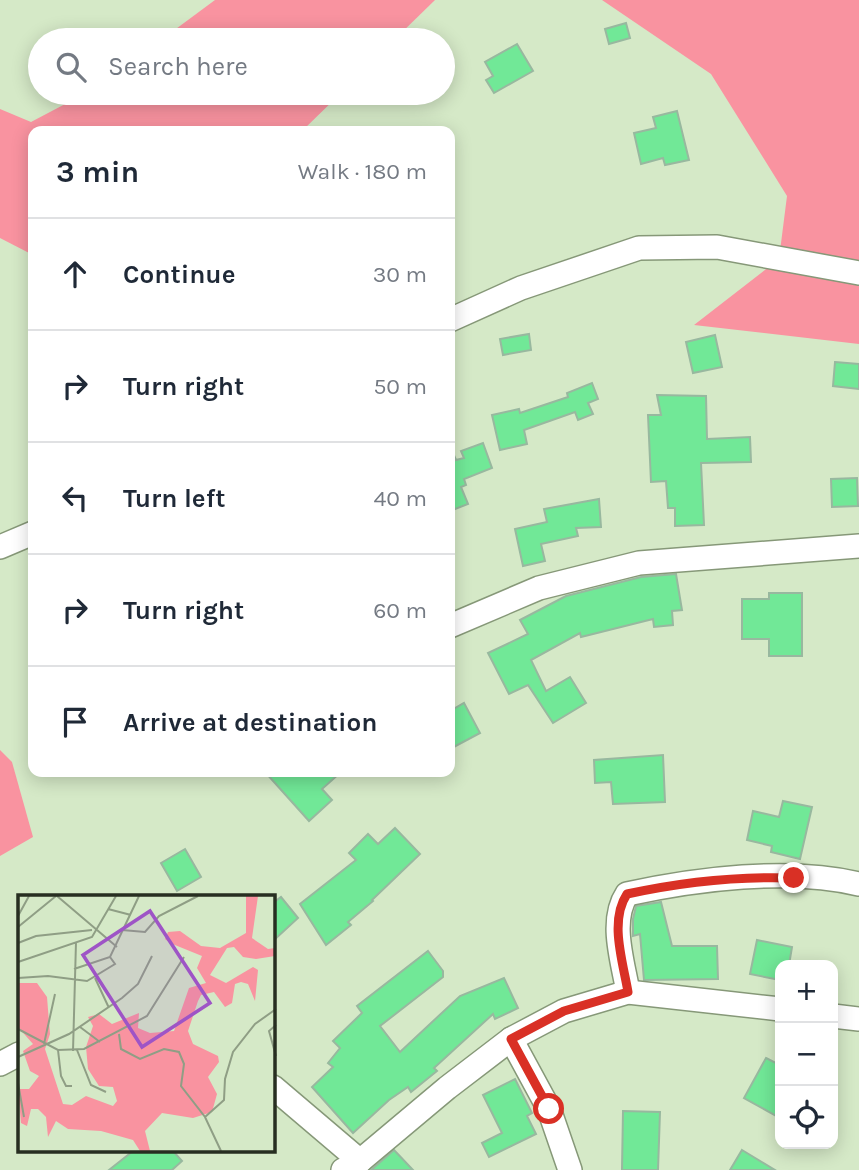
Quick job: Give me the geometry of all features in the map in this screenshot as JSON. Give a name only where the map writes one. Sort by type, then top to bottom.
[{"type":"street","points":[[455,318],[521,288],[639,248],[717,247],[859,273]]},
{"type":"street","points":[[0,547],[28,535]]},
{"type":"street","points":[[455,624],[539,587],[639,563],[859,546]]},
{"type":"street","points":[[628,992],[618,925],[618,908],[627,894],[666,885],[747,876],[841,879],[859,884]]},
{"type":"street","points":[[275,1089],[352,1166],[511,1039],[564,1011],[628,992],[775,1008]]},
{"type":"street","points":[[838,1017],[859,1019]]},
{"type":"street","points":[[511,1039],[549,1109],[570,1170]]},
{"type":"street","points":[[0,1063],[18,1054]]},
{"type":"shaded area","points":[[215,0],[435,0],[406,28],[177,28]]},
{"type":"shaded area","points":[[602,0],[859,0],[859,344],[694,325],[779,259],[787,196],[711,74]]},
{"type":"shaded area","points":[[63,105],[329,105],[307,126],[28,126],[28,252],[0,238],[0,109],[31,122]]},
{"type":"shaded area","points":[[0,750],[12,762],[33,837],[0,856]]},
{"type":"building","points":[[626,23],[630,38],[609,44],[605,29]]},
{"type":"building","points":[[517,44],[533,71],[494,93],[486,80],[493,76],[485,62]]},
{"type":"building","points":[[677,111],[689,160],[665,165],[663,158],[641,164],[634,133],[656,128],[653,117]]},
{"type":"building","points":[[529,334],[531,350],[503,355],[500,339]]},
{"type":"building","points":[[715,335],[722,367],[693,373],[686,342]]},
{"type":"building","points":[[835,362],[859,364],[859,389],[833,386]]},
{"type":"building","points":[[592,383],[598,399],[588,403],[593,414],[578,420],[575,412],[524,430],[527,444],[500,450],[492,415],[519,409],[520,413],[568,397],[567,393]]},
{"type":"building","points":[[657,395],[706,396],[707,439],[750,437],[751,462],[701,463],[704,525],[675,526],[675,508],[668,508],[666,481],[651,482],[648,415],[661,415]]},
{"type":"building","points":[[483,443],[492,468],[464,479],[466,485],[461,487],[468,504],[455,509],[455,458],[456,460],[464,458],[461,451]]},
{"type":"building","points":[[857,478],[858,506],[832,507],[831,479]]},
{"type":"building","points":[[599,499],[601,527],[576,528],[578,536],[541,544],[545,561],[523,566],[515,529],[547,522],[544,509]]},
{"type":"building","points":[[676,574],[682,610],[672,611],[673,625],[654,627],[653,619],[581,637],[580,633],[531,660],[546,691],[570,677],[586,703],[553,723],[528,685],[509,694],[488,653],[528,634],[520,620],[566,596],[641,577]]},
{"type":"building","points":[[769,593],[802,593],[802,656],[769,656],[769,639],[742,639],[742,599],[769,599]]},
{"type":"building","points":[[464,703],[480,733],[455,746],[455,708]]},
{"type":"building","points":[[663,755],[665,802],[613,804],[611,782],[595,783],[594,760]]},
{"type":"building","points":[[269,777],[335,777],[322,789],[332,800],[309,821]]},
{"type":"building","points":[[783,801],[812,807],[800,859],[771,852],[772,846],[747,840],[753,811],[779,817]]},
{"type":"building","points":[[395,828],[420,854],[348,922],[351,925],[326,945],[300,904],[356,860],[349,853],[368,834],[378,844]]},
{"type":"building","points":[[185,849],[201,877],[177,891],[161,863]]},
{"type":"building","points":[[281,897],[298,918],[275,939],[275,902]]},
{"type":"building","points":[[661,902],[672,946],[717,946],[718,979],[644,980],[640,934],[633,936],[633,919],[636,906]]},
{"type":"building","points":[[757,940],[792,947],[790,960],[775,960],[775,979],[750,974]]},
{"type":"building","points":[[428,951],[443,971],[443,977],[380,1026],[400,1052],[460,996],[504,978],[518,1008],[495,1019],[493,1014],[434,1068],[437,1071],[411,1092],[408,1087],[389,1100],[353,1133],[312,1087],[333,1067],[328,1063],[340,1048],[333,1041],[362,1013],[357,1006]]},
{"type":"building","points":[[766,1058],[775,1062],[775,1115],[744,1098]]},
{"type":"building","points":[[515,1079],[532,1113],[527,1116],[536,1134],[489,1157],[482,1143],[502,1133],[483,1095]]},
{"type":"building","points":[[623,1111],[660,1112],[658,1170],[622,1170]]},
{"type":"building","points":[[394,1150],[413,1170],[371,1170]]},
{"type":"building","points":[[742,1150],[775,1170],[730,1170]]},
{"type":"building","points":[[132,1152],[174,1152],[182,1161],[172,1170],[109,1170]]},
{"type":"route","points":[[549,1109],[511,1039],[564,1011],[628,992],[618,925],[618,908],[627,894],[666,885],[747,876],[794,878]]}]
